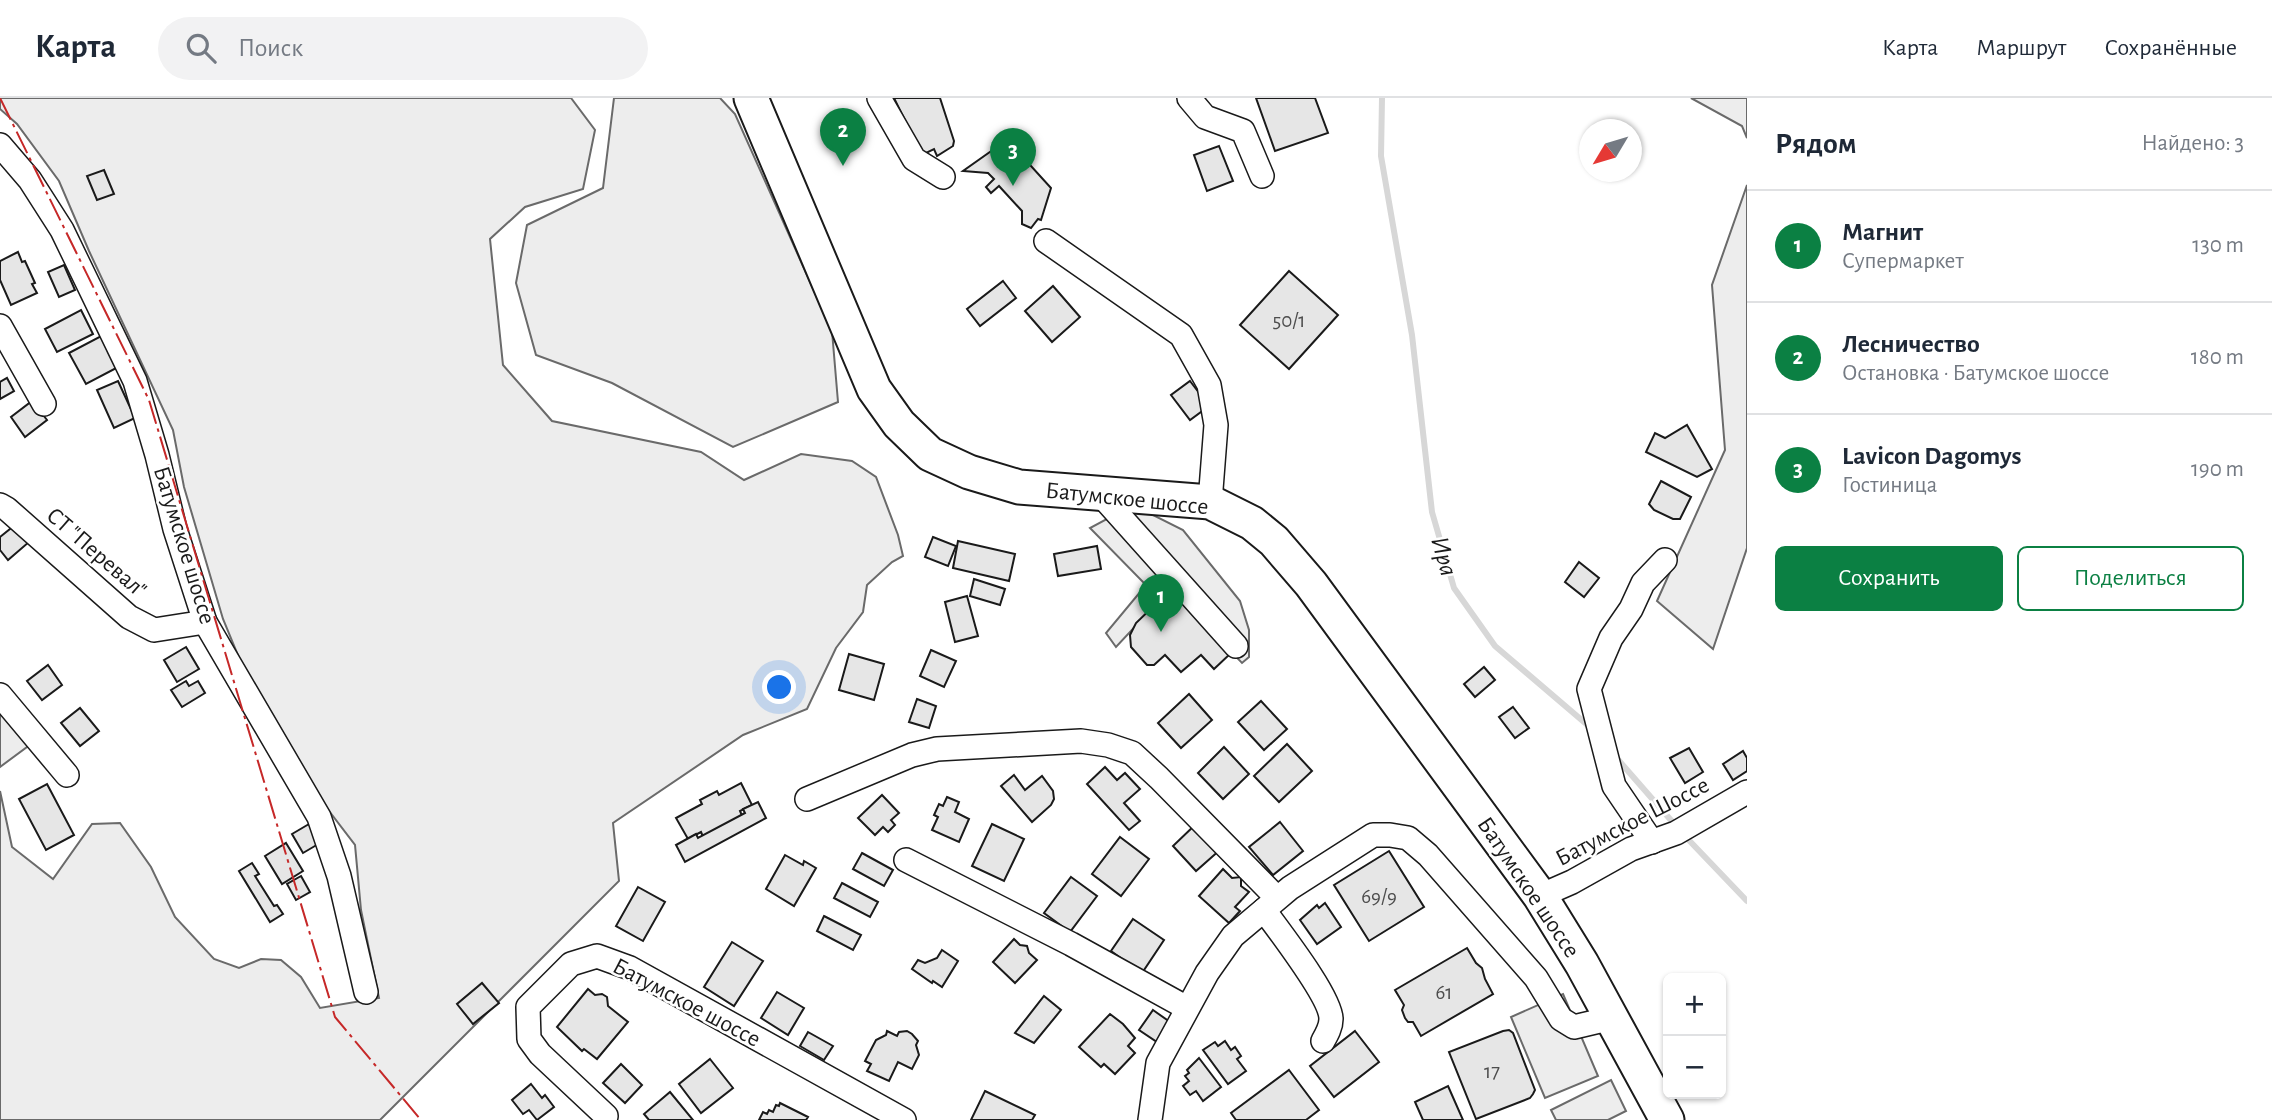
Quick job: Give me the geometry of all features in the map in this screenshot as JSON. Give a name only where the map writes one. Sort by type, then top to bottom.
[{"type":"highway","name":"Батумское шоссе","points":[[753,99],[874,389],[899,424],[930,454],[969,472],[1019,487],[1210,502],[1252,523],[1274,541],[1311,584],[1539,896],[1612,1018],[1657,1115]]},
{"type":"street","points":[[879,98],[914,159],[943,177]]},
{"type":"street","points":[[1189,98],[1205,117],[1243,131],[1262,176]]},
{"type":"street","name":"Батумское шоссе","points":[[0,145],[30,180],[62,230],[135,381],[175,529],[205,622],[318,817],[339,876],[366,992]]},
{"type":"street","points":[[1046,241],[1181,335],[1209,385],[1216,425],[1210,502]]},
{"type":"street","points":[[0,326],[44,404]]},
{"type":"street","points":[[1100,494],[1236,646]]},
{"type":"street","name":"СТ \"Перевал\"","points":[[0,505],[129,617],[154,629],[205,622]]},
{"type":"street","points":[[1652,842],[1614,786],[1590,689],[1611,638],[1631,608],[1643,583],[1665,560]]},
{"type":"street","points":[[0,695],[67,775]]},
{"type":"street","points":[[807,799],[912,755],[937,749],[1081,741],[1108,744],[1132,753],[1159,778],[1271,904],[1327,1006],[1331,1019],[1324,1041]]},
{"type":"street","name":"Батумское Шоссе","points":[[1539,896],[1572,882],[1631,849],[1676,833],[1747,792]]},
{"type":"street","points":[[1150,1120],[1158,1063],[1207,973],[1233,936],[1310,874],[1373,835],[1408,838],[1445,873],[1489,927],[1536,978],[1561,1019],[1573,1027],[1612,1018]]},
{"type":"street","points":[[906,860],[1187,1007]]},
{"type":"street","name":"Батумское шоссе","points":[[606,1116],[540,1054],[529,1039],[528,1007],[571,964],[597,956],[629,968],[904,1120]]},
{"type":"shaded area","points":[[0,98],[571,98],[595,130],[583,189],[525,207],[490,239],[503,365],[552,421],[701,452],[744,480],[801,454],[852,461],[876,477],[898,535],[903,556],[892,562],[867,585],[863,612],[836,648],[807,709],[743,735],[613,823],[619,881],[380,1120],[0,1120],[0,791],[12,847],[53,879],[92,824],[120,823],[151,867],[175,917],[214,959],[239,968],[261,959],[281,960],[301,977],[320,1008],[379,998],[361,910],[355,845],[313,790],[263,716],[223,619],[184,487],[173,430],[59,181],[17,124],[0,109]]},
{"type":"shaded area","points":[[614,98],[720,98],[735,114],[832,331],[838,402],[733,447],[612,383],[536,355],[516,283],[527,225],[603,188]]},
{"type":"shaded area","points":[[1691,98],[1747,98],[1747,138],[1742,126]]},
{"type":"shaded area","points":[[1747,185],[1747,548],[1713,649],[1657,601],[1725,450],[1712,285]]},
{"type":"shaded area","points":[[1133,505],[1183,530],[1240,601],[1249,630],[1249,657],[1242,663],[1168,586],[1157,597],[1160,600],[1116,647],[1106,633],[1146,585],[1090,528]]},
{"type":"shaded area","points":[[0,705],[31,744],[0,767]]},
{"type":"shaded area","points":[[1563,994],[1598,1076],[1545,1098],[1511,1017]]},
{"type":"shaded area","points":[[1611,1080],[1626,1111],[1608,1120],[1556,1120],[1551,1110]]},
{"type":"building","points":[[894,98],[940,98],[954,141],[953,146],[937,156],[934,149],[922,155]]},
{"type":"building","points":[[1256,98],[1315,98],[1328,133],[1275,151]]},
{"type":"building","points":[[1004,142],[1010,143],[1051,188],[1041,220],[1038,219],[1031,228],[1022,224],[1022,211],[999,186],[991,193],[986,187],[994,179],[988,173],[963,171]]},
{"type":"building","points":[[1219,146],[1233,181],[1207,191],[1194,155]]},
{"type":"building","points":[[104,170],[114,194],[97,200],[87,176]]},
{"type":"building","points":[[18,252],[22,262],[25,261],[37,293],[11,305],[0,280],[0,261]]},
{"type":"building","points":[[64,265],[75,290],[59,297],[48,272]]},
{"type":"building","points":[[1289,271],[1338,315],[1289,369],[1240,325]]},
{"type":"building","points":[[1003,281],[1016,298],[980,326],[967,309]]},
{"type":"building","points":[[1053,286],[1080,317],[1052,342],[1025,311]]},
{"type":"building","points":[[81,310],[93,334],[57,352],[45,329]]},
{"type":"building","points":[[105,334],[122,365],[86,384],[69,353]]},
{"type":"building","points":[[7,378],[14,391],[0,399],[0,382]]},
{"type":"building","points":[[118,381],[135,418],[114,428],[97,390]]},
{"type":"building","points":[[1190,381],[1209,406],[1190,420],[1171,395]]},
{"type":"building","points":[[32,401],[47,420],[25,437],[11,417]]},
{"type":"building","points":[[1687,425],[1712,469],[1697,477],[1646,452],[1655,433],[1665,438]]},
{"type":"building","points":[[1661,481],[1691,497],[1680,519],[1673,519],[1654,510],[1649,504]]},
{"type":"building","points":[[15,525],[29,542],[8,560],[0,550],[0,537]]},
{"type":"building","points":[[933,537],[956,546],[948,566],[925,557]]},
{"type":"building","points":[[958,541],[1015,554],[1009,581],[953,568]]},
{"type":"building","points":[[1097,546],[1101,569],[1058,576],[1054,554]]},
{"type":"building","points":[[1579,562],[1599,578],[1584,597],[1565,582]]},
{"type":"building","points":[[974,579],[1005,589],[1000,605],[970,596]]},
{"type":"building","points":[[1168,586],[1230,654],[1214,669],[1201,655],[1181,672],[1165,655],[1154,665],[1147,665],[1131,647],[1130,635],[1136,623],[1160,600],[1157,597]]},
{"type":"building","points":[[967,596],[978,636],[955,642],[945,602]]},
{"type":"building","points":[[186,647],[199,669],[177,682],[164,660]]},
{"type":"building","points":[[931,650],[956,661],[944,687],[920,676]]},
{"type":"building","points":[[849,654],[884,664],[874,700],[839,690]]},
{"type":"building","points":[[48,665],[62,685],[42,700],[27,681]]},
{"type":"building","points":[[1484,667],[1495,680],[1475,697],[1464,684]]},
{"type":"building","points":[[186,681],[189,686],[198,681],[205,693],[182,707],[171,690]]},
{"type":"building","points":[[1189,694],[1212,720],[1181,748],[1158,723]]},
{"type":"building","points":[[917,699],[936,706],[929,728],[909,722]]},
{"type":"building","points":[[1261,701],[1287,729],[1264,750],[1238,722]]},
{"type":"building","points":[[1513,707],[1529,728],[1515,738],[1499,717]]},
{"type":"building","points":[[80,708],[99,731],[80,746],[61,723]]},
{"type":"building","points":[[1287,744],[1312,771],[1279,802],[1254,776]]},
{"type":"building","points":[[1224,747],[1249,774],[1223,799],[1198,773]]},
{"type":"building","points":[[1689,748],[1703,772],[1685,783],[1670,758]]},
{"type":"building","points":[[1743,751],[1747,758],[1747,771],[1733,780],[1723,764]]},
{"type":"building","points":[[1105,767],[1117,780],[1125,773],[1140,789],[1124,803],[1140,821],[1129,830],[1087,784]]},
{"type":"building","points":[[1014,775],[1025,790],[1042,776],[1053,791],[1054,799],[1051,805],[1032,822],[1001,786]]},
{"type":"building","points":[[741,783],[752,805],[740,811],[743,818],[718,835],[716,832],[704,839],[701,832],[688,839],[676,818],[702,804],[700,800],[717,791],[719,795]]},
{"type":"building","points":[[47,784],[74,835],[46,850],[19,799]]},
{"type":"building","points":[[882,795],[899,813],[891,820],[895,825],[888,832],[883,827],[875,835],[858,818]]},
{"type":"building","points":[[947,797],[959,802],[955,812],[969,819],[959,842],[932,830],[938,817],[934,815],[939,804],[943,806]]},
{"type":"building","points":[[758,802],[766,818],[685,862],[676,845],[696,834],[698,838],[745,813],[743,809]]},
{"type":"building","points":[[1280,822],[1303,851],[1273,875],[1249,847]]},
{"type":"building","points":[[1197,823],[1221,849],[1196,871],[1173,846]]},
{"type":"building","points":[[309,824],[320,843],[303,853],[292,834]]},
{"type":"building","points":[[992,824],[1024,839],[1004,881],[972,866]]},
{"type":"building","points":[[1120,837],[1149,859],[1121,896],[1092,874]]},
{"type":"building","points":[[286,843],[303,871],[282,884],[265,856]]},
{"type":"building","points":[[1389,851],[1424,907],[1369,941],[1334,885]]},
{"type":"building","points":[[862,853],[893,870],[884,886],[853,869]]},
{"type":"building","points":[[785,855],[803,865],[804,861],[816,868],[794,906],[766,889]]},
{"type":"building","points":[[252,863],[259,874],[255,876],[274,906],[277,905],[283,914],[270,922],[239,871]]},
{"type":"building","points":[[1223,869],[1232,878],[1241,877],[1241,886],[1249,892],[1235,907],[1240,911],[1229,923],[1199,896]]},
{"type":"building","points":[[301,876],[310,892],[296,900],[287,884]]},
{"type":"building","points":[[1071,877],[1097,896],[1070,932],[1044,913]]},
{"type":"building","points":[[842,883],[878,902],[870,917],[834,898]]},
{"type":"building","points":[[638,887],[665,902],[643,941],[616,926]]},
{"type":"building","points":[[1325,903],[1341,927],[1317,944],[1300,920],[1317,905],[1319,908]]},
{"type":"building","points":[[824,916],[861,935],[853,950],[817,931]]},
{"type":"building","points":[[1133,919],[1164,940],[1142,973],[1111,951]]},
{"type":"building","points":[[1014,939],[1020,945],[1027,946],[1029,953],[1037,960],[1015,983],[993,962]]},
{"type":"building","points":[[732,942],[763,961],[734,1006],[704,987]]},
{"type":"building","points":[[1467,948],[1482,968],[1493,994],[1421,1036],[1413,1022],[1408,1022],[1405,1018],[1402,1010],[1404,1005],[1395,990]]},
{"type":"building","points":[[942,950],[958,961],[942,987],[912,969],[918,960],[925,963],[937,958]]},
{"type":"building","points":[[482,983],[499,1003],[473,1024],[457,1004]]},
{"type":"building","points":[[588,989],[595,995],[602,994],[607,997],[608,1006],[628,1022],[597,1059],[584,1049],[582,1051],[557,1027]]},
{"type":"building","points":[[777,992],[804,1008],[788,1035],[761,1018]]},
{"type":"building","points":[[1044,996],[1061,1010],[1034,1043],[1015,1033]]},
{"type":"building","points":[[1153,1010],[1170,1022],[1157,1042],[1139,1030]]},
{"type":"building","points":[[1110,1014],[1135,1038],[1128,1046],[1135,1053],[1115,1074],[1104,1064],[1101,1067],[1079,1047]]},
{"type":"building","points":[[1509,1030],[1513,1033],[1535,1090],[1530,1098],[1476,1119],[1449,1052]]},
{"type":"building","points":[[887,1031],[897,1036],[899,1032],[907,1031],[912,1034],[918,1041],[916,1045],[919,1055],[912,1069],[898,1062],[889,1081],[867,1071],[871,1064],[865,1061],[876,1040],[886,1035]]},
{"type":"building","points":[[1355,1031],[1379,1062],[1334,1097],[1310,1066]]},
{"type":"building","points":[[808,1032],[833,1046],[824,1060],[800,1046]]},
{"type":"building","points":[[1225,1041],[1231,1050],[1235,1047],[1241,1056],[1237,1059],[1246,1071],[1228,1084],[1203,1050],[1215,1042],[1218,1046]]},
{"type":"building","points":[[1199,1058],[1221,1087],[1203,1101],[1196,1091],[1190,1095],[1183,1086],[1189,1081],[1185,1076],[1189,1073],[1187,1070]]},
{"type":"building","points":[[710,1059],[733,1088],[701,1113],[679,1084]]},
{"type":"building","points":[[621,1064],[642,1085],[625,1103],[603,1083]]},
{"type":"building","points":[[1289,1070],[1319,1110],[1306,1120],[1236,1120],[1231,1113]]},
{"type":"building","points":[[531,1084],[542,1098],[545,1095],[554,1107],[537,1120],[529,1110],[523,1114],[512,1100]]},
{"type":"building","points":[[1448,1086],[1463,1120],[1423,1120],[1415,1102]]},
{"type":"building","points":[[985,1091],[1035,1115],[1032,1120],[971,1120]]},
{"type":"building","points":[[670,1092],[693,1120],[649,1120],[644,1114]]},
{"type":"building","points":[[780,1103],[808,1117],[806,1120],[759,1120],[763,1112],[773,1112]]},
{"type":"waterway","name":"Ира","points":[[1382,98],[1381,156],[1412,335],[1432,512],[1454,588],[1495,646],[1591,728]]},
{"type":"waterway","name":"Ира","points":[[1614,755],[1676,826]]},
{"type":"waterway","name":"Ира","points":[[1683,834],[1747,901]]},
{"type":"power","points":[[0,98],[149,400],[335,1017],[421,1120]]},
{"type":"place","name":"Лесничество","points":[[843,166]]},
{"type":"place","name":"Lavicon Dagomys","points":[[1013,186]]},
{"type":"place","name":"Магнит","points":[[1161,632]]}]
